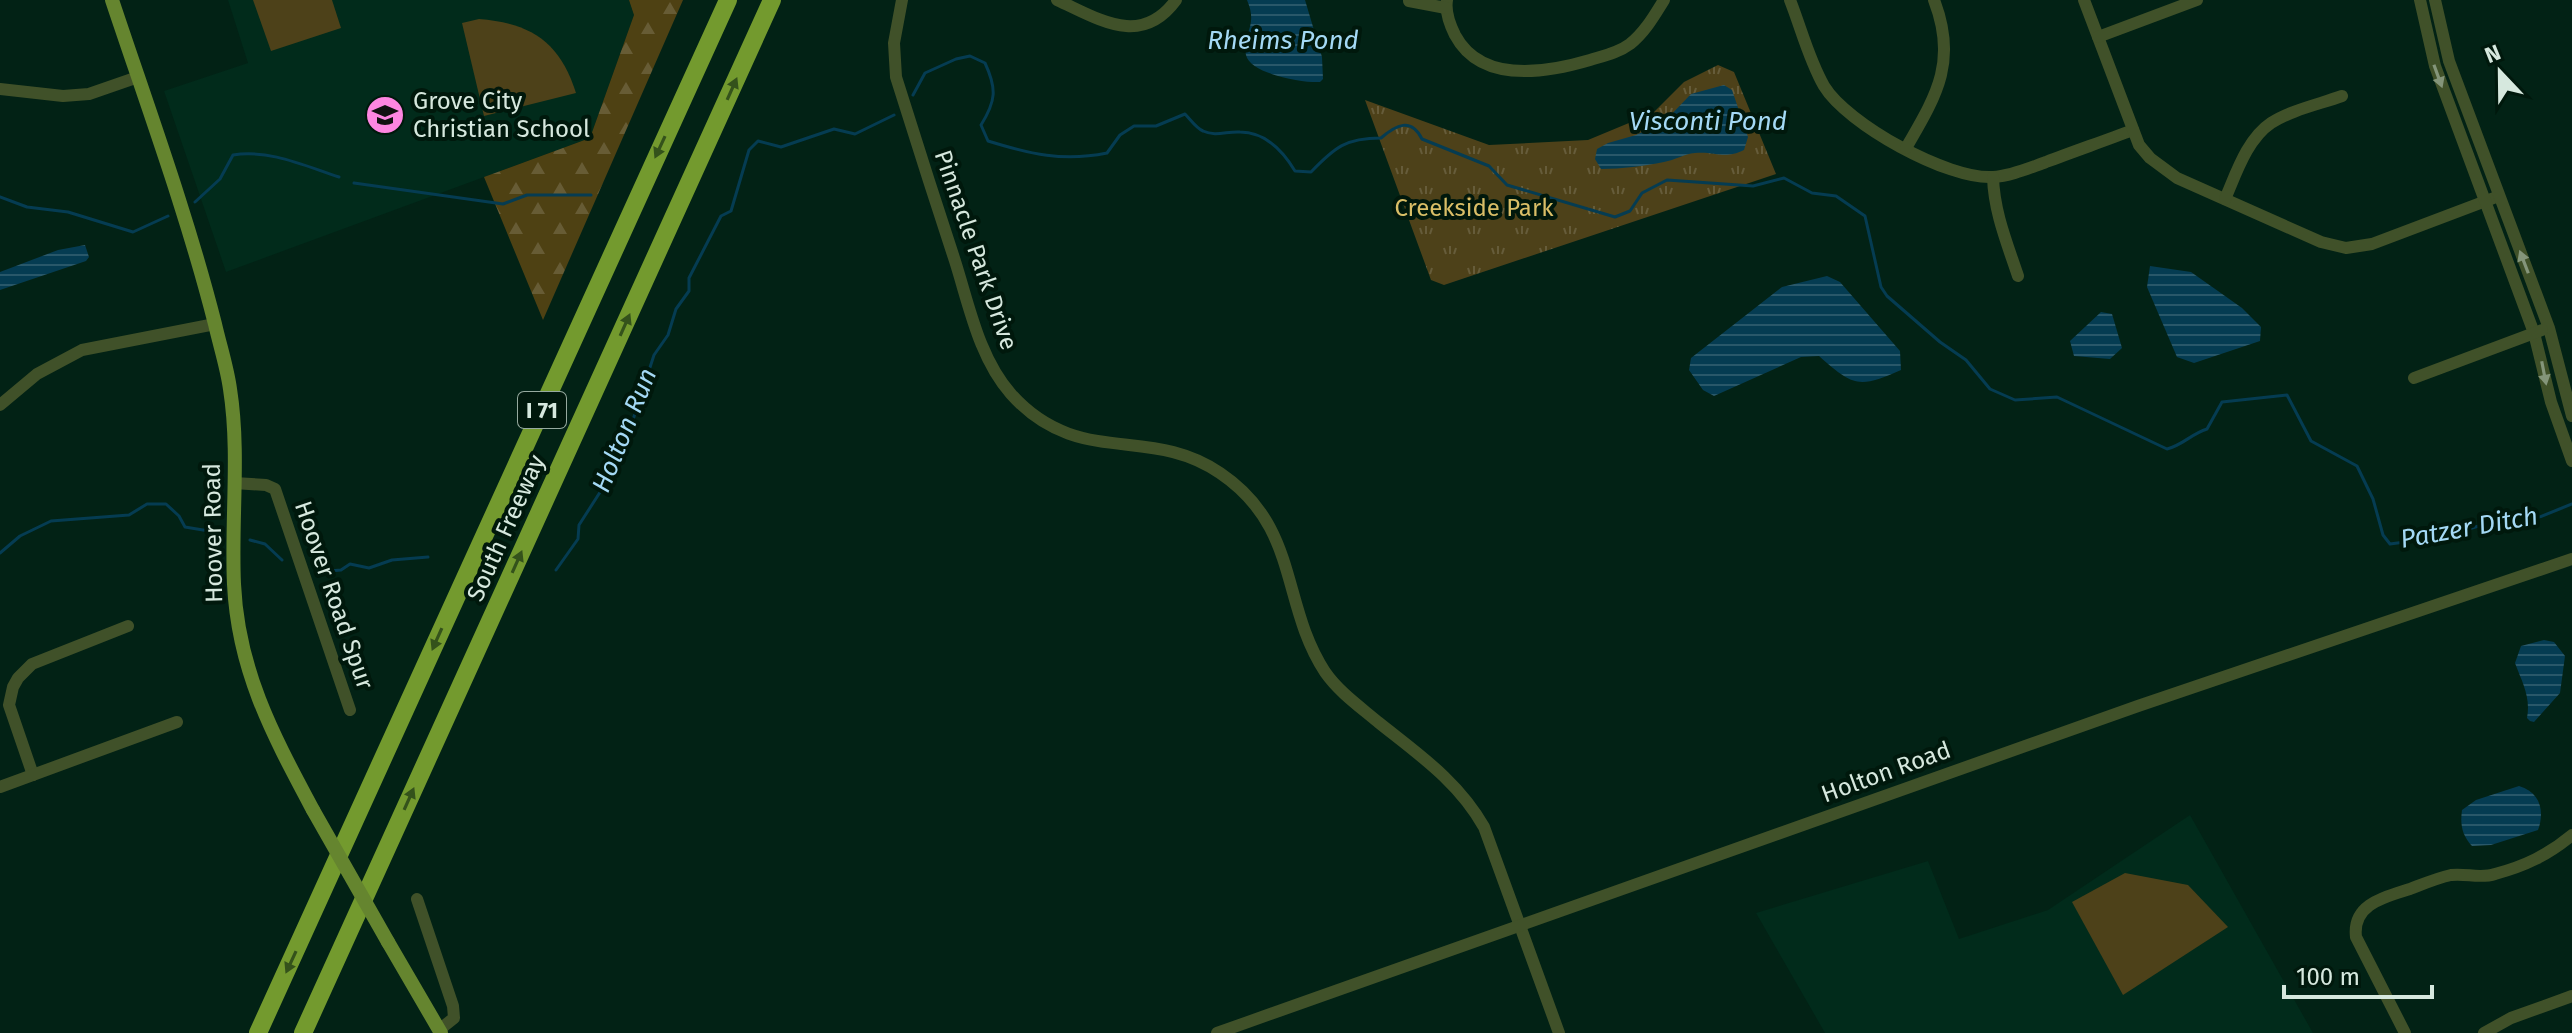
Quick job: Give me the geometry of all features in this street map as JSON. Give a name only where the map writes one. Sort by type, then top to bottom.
[{"type":"highway","name":"South Freeway","points":[[258,1033],[728,0]]},
{"type":"highway","name":"South Freeway","points":[[303,1033],[772,0]]},
{"type":"main road","name":"Hoover Road","points":[[112,0],[205,282],[231,390],[234,582],[243,652],[265,719],[313,810],[440,1032]]},
{"type":"street","points":[[1057,0],[1108,24],[1130,27],[1159,19],[1176,0]]},
{"type":"street","points":[[1790,0],[1825,88],[1853,116],[1934,165],[1960,174],[1993,177],[2020,171],[2133,130]]},
{"type":"street","points":[[1906,148],[1934,100],[1942,76],[1946,53],[1934,0]]},
{"type":"street","points":[[2084,0],[2139,145],[2177,178],[2321,242],[2346,248],[2372,244],[2499,196]]},
{"type":"street","points":[[2098,37],[2197,0]]},
{"type":"street","points":[[2420,0],[2435,66],[2534,333],[2551,402],[2572,461]]},
{"type":"street","points":[[2435,0],[2449,61],[2549,328],[2572,416]]},
{"type":"street","name":"Pinnacle Park Drive","points":[[898,1],[894,43],[896,77],[978,333],[998,378],[1012,395],[1054,429],[1094,442],[1167,449],[1188,455],[1240,489],[1263,515],[1277,539],[1303,621],[1326,673],[1349,699],[1464,795],[1484,827],[1559,1033]]},
{"type":"street","points":[[1409,1],[1446,4],[1453,32],[1471,57],[1490,66],[1542,72],[1597,58],[1629,45],[1647,28],[1661,1]]},
{"type":"street","points":[[0,89],[63,96],[89,94],[138,77]]},
{"type":"street","points":[[2225,199],[2246,153],[2271,122],[2342,96]]},
{"type":"street","points":[[1993,177],[1999,222],[2018,276]]},
{"type":"street","points":[[0,405],[37,374],[82,350],[215,324]]},
{"type":"street","points":[[2414,378],[2549,328]]},
{"type":"street","name":"Hoover Road Spur","points":[[234,483],[266,485],[275,489],[350,710]]},
{"type":"street","name":"Holton Road","points":[[1217,1033],[2323,642],[2572,559]]},
{"type":"street","points":[[33,775],[9,705],[18,678],[32,664],[128,626]]},
{"type":"street","points":[[0,787],[177,722]]},
{"type":"street","points":[[2405,1033],[2356,937],[2356,921],[2361,913],[2377,900],[2439,878],[2494,875],[2536,860],[2552,853],[2572,835]]},
{"type":"street","points":[[417,899],[453,1006],[454,1018],[440,1032]]},
{"type":"street","points":[[2484,1033],[2511,1018],[2572,996]]},
{"type":"shaded area","name":"Grove City Christian School","points":[[228,0],[629,0],[634,15],[590,138],[226,272],[164,91],[248,63]]},
{"type":"shaded area","points":[[2190,815],[2313,1033],[1825,1033],[1756,913],[1928,861],[1959,939],[2048,910]]},
{"type":"green space","points":[[253,0],[332,0],[341,28],[271,51]]},
{"type":"green space","points":[[629,0],[683,0],[543,320],[484,177],[590,138],[634,15]]},
{"type":"green space","points":[[479,19],[514,25],[541,38],[561,60],[576,93],[484,116],[462,23]]},
{"type":"green space","name":"Creekside Park","points":[[1718,65],[1734,72],[1776,174],[1444,285],[1431,280],[1365,100],[1489,145],[1588,140],[1653,113],[1684,82]]},
{"type":"green space","points":[[2125,873],[2188,885],[2228,927],[2123,995],[2072,902]]},
{"type":"water","name":"Rheims Pond","points":[[1247,0],[1305,0],[1322,57],[1323,79],[1320,82],[1278,76],[1250,62],[1245,47],[1251,24]]},
{"type":"water","name":"Visconti Pond","points":[[1724,85],[1732,90],[1748,137],[1744,150],[1725,155],[1695,153],[1649,165],[1601,169],[1595,159],[1597,149],[1665,121],[1691,94]]},
{"type":"water","points":[[85,245],[89,257],[86,261],[0,290],[0,272],[58,250]]},
{"type":"water","points":[[2150,266],[2191,272],[2242,308],[2261,327],[2260,341],[2194,363],[2177,357],[2147,287]]},
{"type":"water","points":[[1827,276],[1840,282],[1900,351],[1901,370],[1875,380],[1857,381],[1840,374],[1819,356],[1801,357],[1714,396],[1703,390],[1689,370],[1691,358],[1782,287]]},
{"type":"water","points":[[2101,312],[2112,314],[2122,348],[2110,359],[2074,356],[2070,341]]},
{"type":"water","points":[[2544,640],[2554,642],[2565,656],[2560,693],[2534,722],[2527,718],[2527,696],[2515,663],[2521,646]]},
{"type":"water","points":[[2519,786],[2532,793],[2539,803],[2541,816],[2538,830],[2491,845],[2472,846],[2462,830],[2462,810],[2476,800]]},
{"type":"waterway","name":"Patzer Ditch","points":[[913,95],[925,73],[970,56],[985,63],[992,80],[992,102],[981,125],[988,141],[1061,157],[1107,153],[1120,135],[1134,126],[1156,126],[1185,114],[1198,128],[1208,133],[1257,135],[1279,150],[1295,171],[1311,172],[1342,146],[1359,140],[1381,138],[1403,125],[1413,128],[1422,139],[1489,166],[1507,185],[1615,217],[1630,211],[1642,193],[1667,180],[1753,186],[1784,178],[1812,193],[1836,196],[1865,216],[1881,287],[1887,296],[1966,360],[1990,389],[2015,400],[2057,397],[2167,449],[2207,429],[2222,402],[2287,395],[2311,441],[2357,466],[2373,499],[2383,535],[2390,544],[2442,537],[2482,525],[2527,522],[2572,504]]},
{"type":"waterway","name":"Holton Run","points":[[556,570],[578,539],[579,525],[604,486],[604,468],[623,432],[631,426],[654,355],[668,335],[676,309],[689,291],[689,278],[721,216],[731,211],[749,150],[758,141],[781,147],[834,129],[855,134],[894,115]]},
{"type":"waterway","name":"Patzer Ditch","points":[[195,202],[220,179],[233,155],[273,156],[339,177]]},
{"type":"waterway","name":"Patzer Ditch","points":[[354,183],[503,204],[527,195],[591,195]]},
{"type":"waterway","name":"Patzer Ditch","points":[[0,197],[27,207],[68,212],[133,232],[168,216]]},
{"type":"waterway","name":"Holton Run","points":[[0,553],[20,536],[51,521],[129,515],[147,504],[166,504],[185,527],[215,532]]},
{"type":"waterway","name":"Holton Run","points":[[250,540],[265,544],[282,560]]},
{"type":"waterway","name":"Holton Run","points":[[317,572],[341,570],[350,564],[369,568],[392,560],[428,557]]},
{"type":"place","name":"Grove City Christian School","points":[[385,115]]}]
